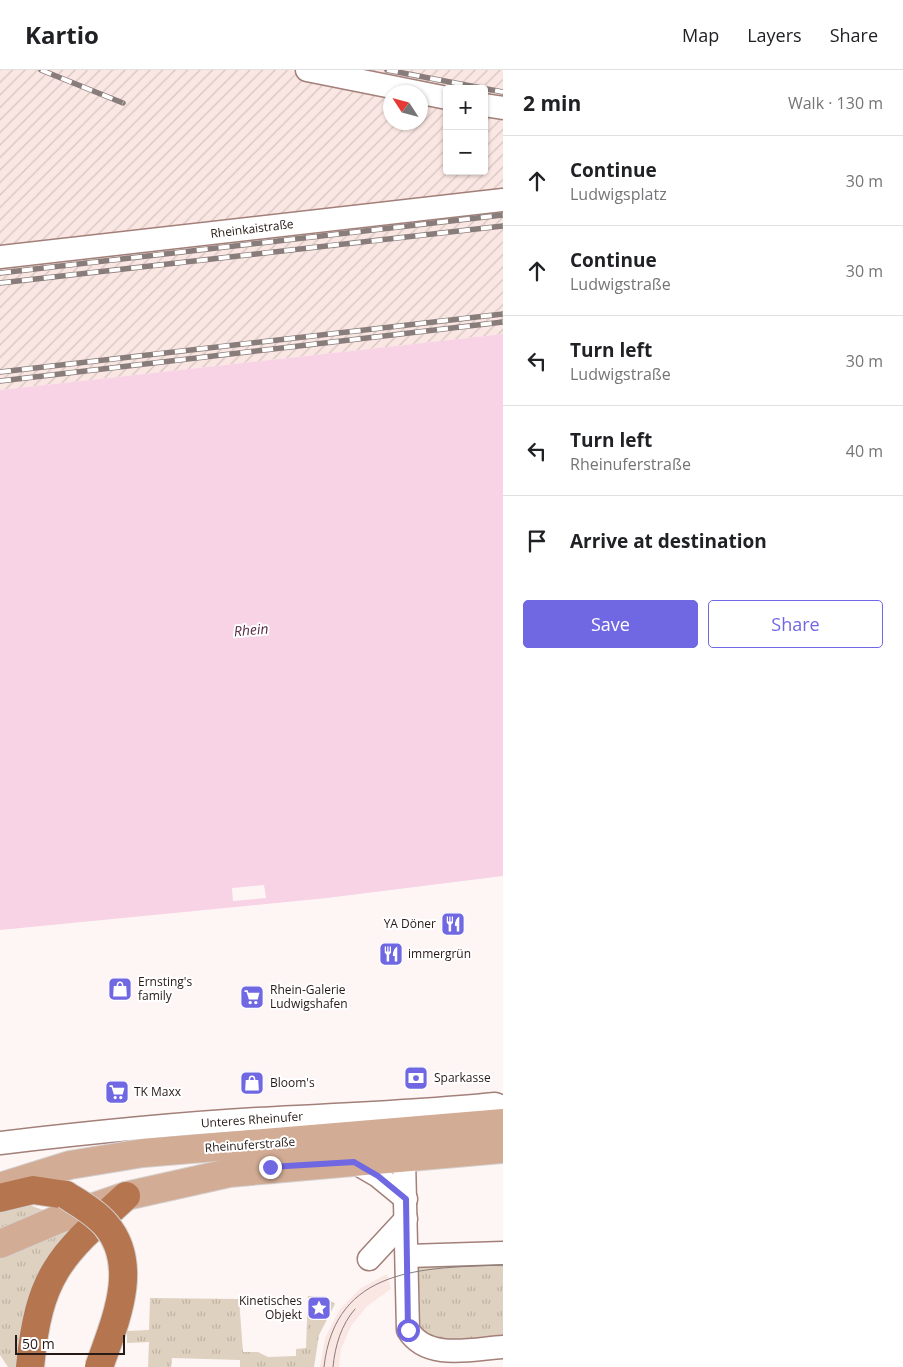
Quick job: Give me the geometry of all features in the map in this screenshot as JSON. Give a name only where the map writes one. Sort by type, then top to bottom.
[{"type":"highway","points":[[0,1198],[34,1190],[66,1195],[90,1210],[107,1226],[119,1248],[124,1272],[121,1299],[99,1367]]},
{"type":"highway","points":[[30,1367],[33,1334],[42,1296],[60,1262],[79,1239],[126,1196]]},
{"type":"main road","name":"Rheinuferstraße","points":[[0,1187],[70,1165],[144,1153],[503,1123]]},
{"type":"main road","name":"Rheinuferstraße","points":[[0,1244],[59,1219],[126,1196],[228,1172],[404,1159],[503,1149]]},
{"type":"street","points":[[307,70],[443,97]]},
{"type":"street","points":[[488,106],[503,108]]},
{"type":"street","name":"Rheinkaistraße","points":[[0,257],[503,200]]},
{"type":"street","name":"Unteres Rheinufer","points":[[0,1143],[76,1134],[254,1119],[496,1104],[503,1108]]},
{"type":"street","points":[[503,1136],[420,1145],[404,1159],[408,1256],[408,1330],[415,1341],[432,1349],[503,1347]]},
{"type":"street","points":[[354,1162],[378,1176],[406,1209]]},
{"type":"street","points":[[369,1259],[406,1209]]},
{"type":"street","points":[[408,1256],[503,1252]]},
{"type":"shaded area","points":[[0,70],[503,70],[503,334],[0,390]]},
{"type":"shaded area","points":[[387,1274],[391,1289],[367,1306],[351,1326],[341,1349],[339,1367],[320,1367],[325,1338],[340,1309],[361,1288]]},
{"type":"green space","points":[[15,1200],[46,1211],[0,1232],[0,1206]]},
{"type":"green space","points":[[83,1222],[20,1367],[8,1367],[0,1355],[0,1256]]},
{"type":"green space","points":[[503,1253],[503,1347],[415,1341],[408,1256]]},
{"type":"green space","points":[[308,1296],[324,1296],[335,1304],[319,1335],[314,1367],[240,1367],[240,1360],[172,1358],[171,1367],[148,1367],[149,1342],[127,1343],[127,1331],[149,1330],[150,1298],[239,1299],[243,1352],[258,1352],[268,1357],[296,1356],[296,1349],[306,1348]]},
{"type":"water","name":"Rhein","points":[[503,334],[503,876],[327,898],[0,930],[0,390]]},
{"type":"pier","points":[[264,885],[266,898],[233,901],[232,888]]},
{"type":"tram line","points":[[324,1367],[332,1334],[346,1309],[365,1291],[388,1279],[415,1272],[443,1268],[503,1265]]},
{"type":"tram line","points":[[333,1367],[335,1351],[340,1336],[346,1322],[355,1309]]},
{"type":"railway","points":[[41,70],[123,103]]},
{"type":"railway","points":[[387,70],[503,92]]},
{"type":"railway","points":[[0,273],[503,215]]},
{"type":"railway","points":[[0,283],[503,226]]},
{"type":"railway","points":[[0,372],[503,314]]},
{"type":"railway","points":[[0,381],[503,322]]},
{"type":"place","name":"YA Döner","points":[[453,924]]},
{"type":"place","name":"immergrün","points":[[391,954]]},
{"type":"place","name":"Ernsting's family","points":[[120,989]]},
{"type":"place","name":"Rhein-Galerie Ludwigshafen","points":[[252,997]]},
{"type":"place","name":"Sparkasse","points":[[416,1078]]},
{"type":"place","name":"Bloom's","points":[[252,1083]]},
{"type":"place","name":"TK Maxx","points":[[117,1092]]},
{"type":"place","name":"Kinetisches Objekt","points":[[319,1308]]},
{"type":"route","points":[[270,1167],[354,1162],[378,1176],[406,1199],[408,1330]]}]
